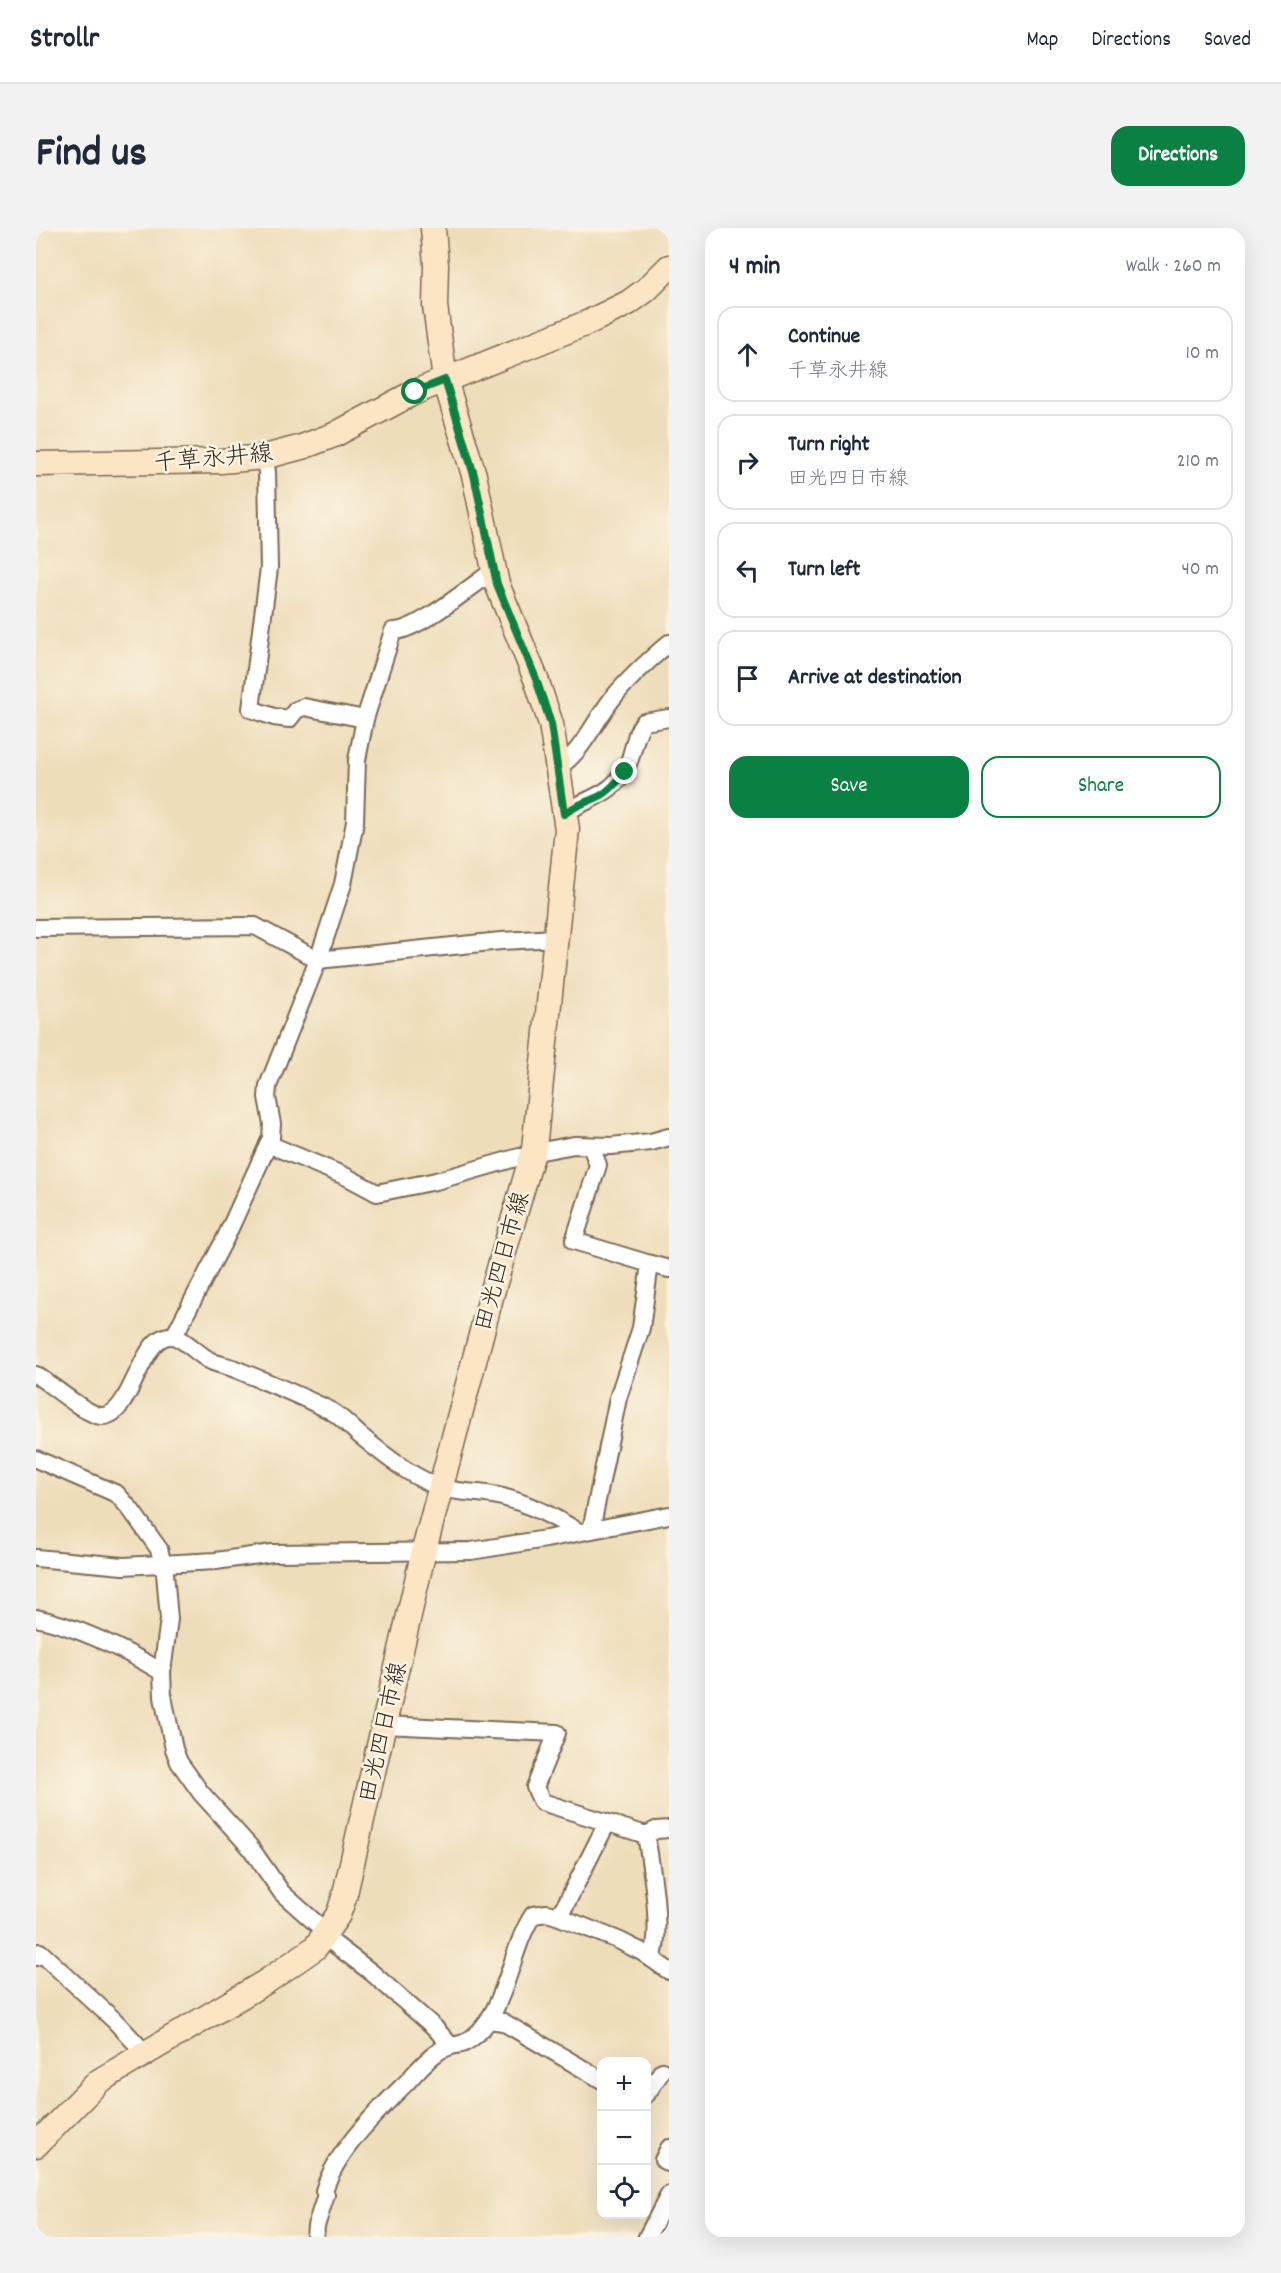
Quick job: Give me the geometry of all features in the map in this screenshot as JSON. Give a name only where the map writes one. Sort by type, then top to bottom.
[{"type":"main road","name":"田光四日市線","points":[[36,2145],[99,2080],[294,1964],[315,1948],[338,1915],[344,1898],[440,1487],[532,1155],[567,829],[548,715],[536,679],[503,600],[474,475],[445,380],[435,306],[436,265],[433,228]]},
{"type":"main road","name":"千草永井線","points":[[36,464],[221,461],[264,457],[302,447],[334,435],[415,392],[597,318],[627,303],[646,290],[669,267]]},
{"type":"street","points":[[264,457],[267,472],[269,568],[251,709],[280,719],[289,719],[296,710],[304,707],[365,719]]},
{"type":"street","points":[[174,1336],[226,1237],[268,1144],[272,1124],[267,1097],[268,1086],[318,960],[343,884],[355,822],[357,760],[365,719],[393,631],[401,632],[429,617],[495,570]]},
{"type":"street","points":[[557,768],[570,760],[612,699],[643,666],[669,643]]},
{"type":"street","points":[[564,814],[578,804],[601,796],[613,787],[628,765],[639,730],[644,722],[669,718]]},
{"type":"street","points":[[36,928],[255,926],[318,960],[501,941],[557,938]]},
{"type":"street","points":[[268,1144],[347,1177],[377,1193],[436,1181],[519,1157],[574,1145],[651,1142],[669,1137]]},
{"type":"street","points":[[591,1146],[598,1165],[573,1241],[669,1269]]},
{"type":"street","points":[[585,1531],[618,1398],[641,1328],[650,1264]]},
{"type":"street","points":[[36,1375],[90,1411],[100,1416],[109,1415],[117,1409],[140,1370],[142,1361],[158,1340],[161,1337],[174,1336],[209,1360],[232,1367],[332,1412],[384,1454],[440,1487],[494,1496],[535,1508],[585,1531]]},
{"type":"street","points":[[36,1459],[117,1494],[159,1549],[165,1573],[169,1619],[162,1672],[163,1697],[172,1739],[184,1771],[217,1811],[238,1832],[282,1893],[326,1935],[434,2027],[451,2046]]},
{"type":"street","points":[[36,1558],[123,1566],[216,1561],[272,1552],[471,1551],[669,1515]]},
{"type":"street","points":[[36,1618],[68,1627],[142,1660],[162,1672]]},
{"type":"street","points":[[384,1725],[556,1733],[535,1787],[542,1802],[646,1835],[656,1830],[669,1829]]},
{"type":"street","points":[[557,1916],[576,1885],[607,1823]]},
{"type":"street","points":[[646,1835],[652,1873],[656,1949],[652,1959]]},
{"type":"street","points":[[652,1873],[669,1876]]},
{"type":"street","points":[[315,2237],[326,2195],[324,2191],[327,2180],[339,2160],[367,2122],[437,2052],[463,2043],[489,2020],[533,1915],[538,1913],[557,1916],[618,1940],[669,1971]]},
{"type":"street","points":[[36,1956],[40,1952],[114,2020],[145,2053]]},
{"type":"street","points":[[489,2020],[503,2022],[597,2077]]},
{"type":"street","points":[[651,2087],[659,2073]]},
{"type":"street","points":[[669,2148],[663,2160],[669,2163]]},
{"type":"street","points":[[647,2237],[669,2195]]},
{"type":"route","points":[[415,392],[445,380],[474,475],[497,584],[536,679],[551,724],[564,814],[578,804],[601,796],[613,787],[625,772]]}]
